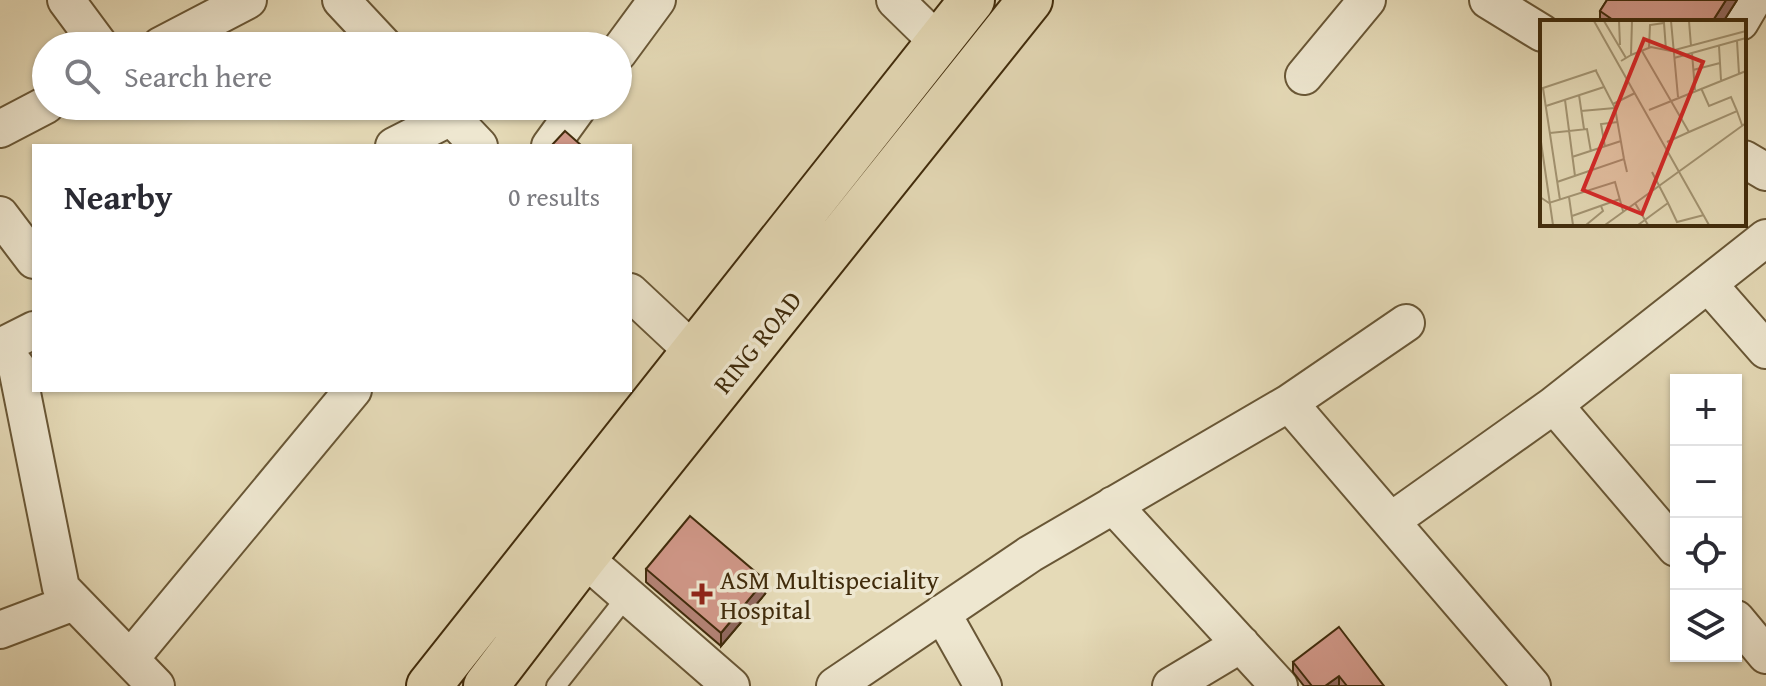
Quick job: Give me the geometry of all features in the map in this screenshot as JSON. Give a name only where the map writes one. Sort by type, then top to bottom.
[{"type":"highway","name":"RING ROAD","points":[[429,686],[972,0]]},
{"type":"highway","name":"RING ROAD","points":[[486,686],[584,558],[1030,0]]},
{"type":"street","points":[[66,0],[90,32]]},
{"type":"street","points":[[187,32],[248,0]]},
{"type":"street","points":[[341,0],[371,32]]},
{"type":"street","points":[[632,34],[657,0]]},
{"type":"street","points":[[895,0],[938,42]]},
{"type":"street","points":[[1304,76],[1367,0]]},
{"type":"street","points":[[1488,0],[1540,32]]},
{"type":"street","points":[[1741,20],[1753,0]]},
{"type":"street","points":[[0,129],[32,112]]},
{"type":"street","points":[[397,144],[434,120]]},
{"type":"street","points":[[454,120],[477,144]]},
{"type":"street","points":[[551,144],[569,120]]},
{"type":"street","points":[[1746,160],[1766,172]]},
{"type":"street","points":[[0,215],[32,257]]},
{"type":"street","points":[[1391,521],[1554,405],[1766,238]]},
{"type":"street","points":[[1708,284],[1766,350]]},
{"type":"street","points":[[632,294],[693,351]]},
{"type":"street","points":[[835,686],[1030,554],[1289,403],[1406,323]]},
{"type":"street","points":[[32,331],[0,346],[17,368],[14,431],[61,588],[156,686]]},
{"type":"street","points":[[130,659],[351,392]]},
{"type":"street","points":[[1289,403],[1532,686]]},
{"type":"street","points":[[1554,405],[1670,541]]},
{"type":"street","points":[[1113,505],[1279,686]]},
{"type":"street","points":[[584,558],[731,686]]},
{"type":"street","points":[[0,630],[74,602]]},
{"type":"street","points":[[942,613],[983,686]]},
{"type":"street","points":[[1742,626],[1766,655]]},
{"type":"street","points":[[1171,686],[1241,644]]},
{"type":"lane","points":[[556,686],[627,596]]},
{"type":"building","points":[[1607,0],[1726,0],[1713,20],[1613,20],[1600,11]]},
{"type":"building","points":[[565,131],[580,144],[553,144]]},
{"type":"building","points":[[690,516],[765,580],[721,633],[646,569]]},
{"type":"building","points":[[1339,627],[1384,686],[1347,686],[1339,676],[1325,686],[1312,686],[1293,662]]},
{"type":"place","name":"ASM Multispeciality Hospital","points":[[702,594]]}]
